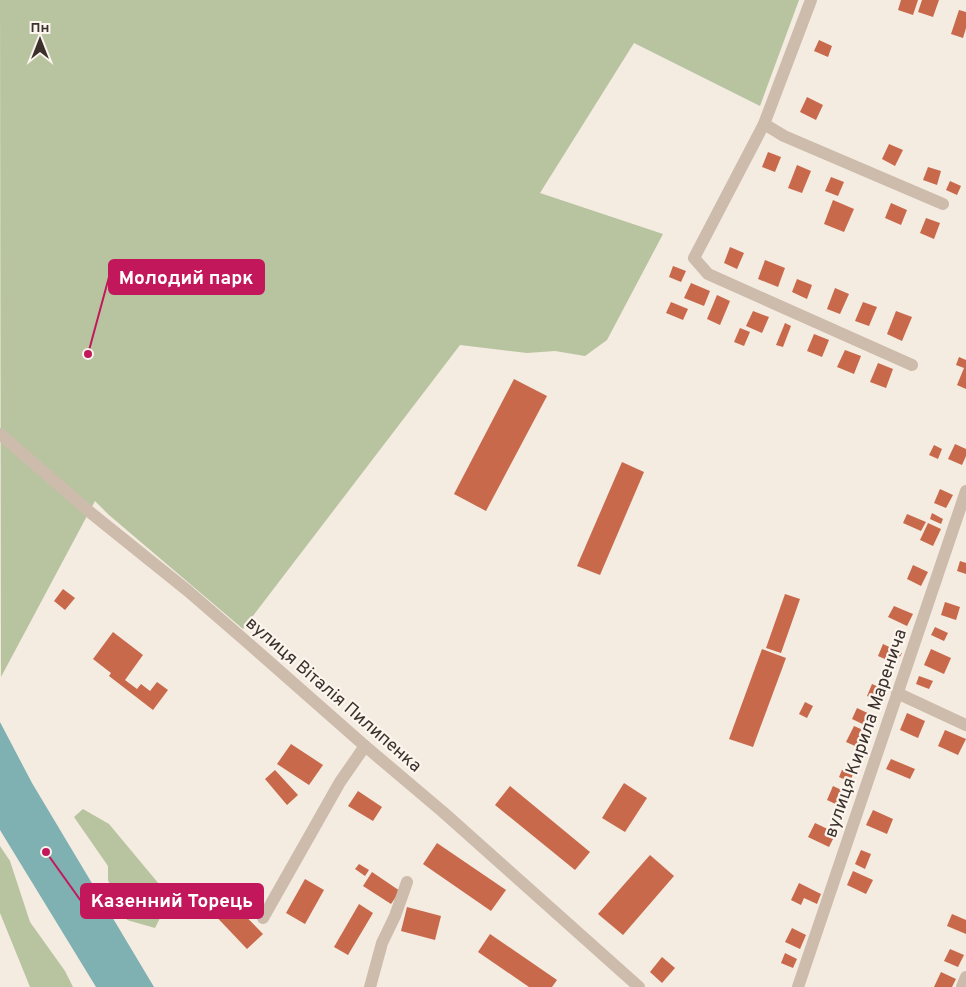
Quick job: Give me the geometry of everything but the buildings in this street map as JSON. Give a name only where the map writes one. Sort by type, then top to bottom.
[{"type":"street","points":[[812,0],[764,124],[694,258],[708,274],[912,365]]},
{"type":"street","points":[[764,124],[784,136],[943,204]]},
{"type":"street","name":"вулиця Віталія Пилипенка","points":[[0,434],[91,514],[188,591],[442,812],[639,987]]},
{"type":"street","name":"вулиця Кирила Маренича","points":[[798,987],[966,491]]},
{"type":"street","points":[[897,693],[966,725]]},
{"type":"street","points":[[263,918],[340,782],[365,746]]},
{"type":"street","points":[[370,987],[382,942],[395,916],[407,882]]},
{"type":"street","points":[[962,987],[966,976]]},
{"type":"green space","points":[[0,0],[799,0],[760,106],[634,43],[540,193],[663,234],[607,340],[585,356],[555,351],[527,353],[460,345],[243,629],[95,501],[1,677]]},
{"type":"green space","points":[[83,809],[109,824],[159,884],[162,914],[155,928],[127,920],[108,880],[108,866],[74,817]]},
{"type":"green space","points":[[0,846],[10,861],[30,922],[65,971],[73,987],[30,987],[0,913]]},
{"type":"water","points":[[0,722],[32,783],[154,987],[96,987],[0,830]]},
{"type":"place","name":"Молодий парк","points":[[88,354]]},
{"type":"place","name":"Казенний Торець","points":[[46,852]]}]
